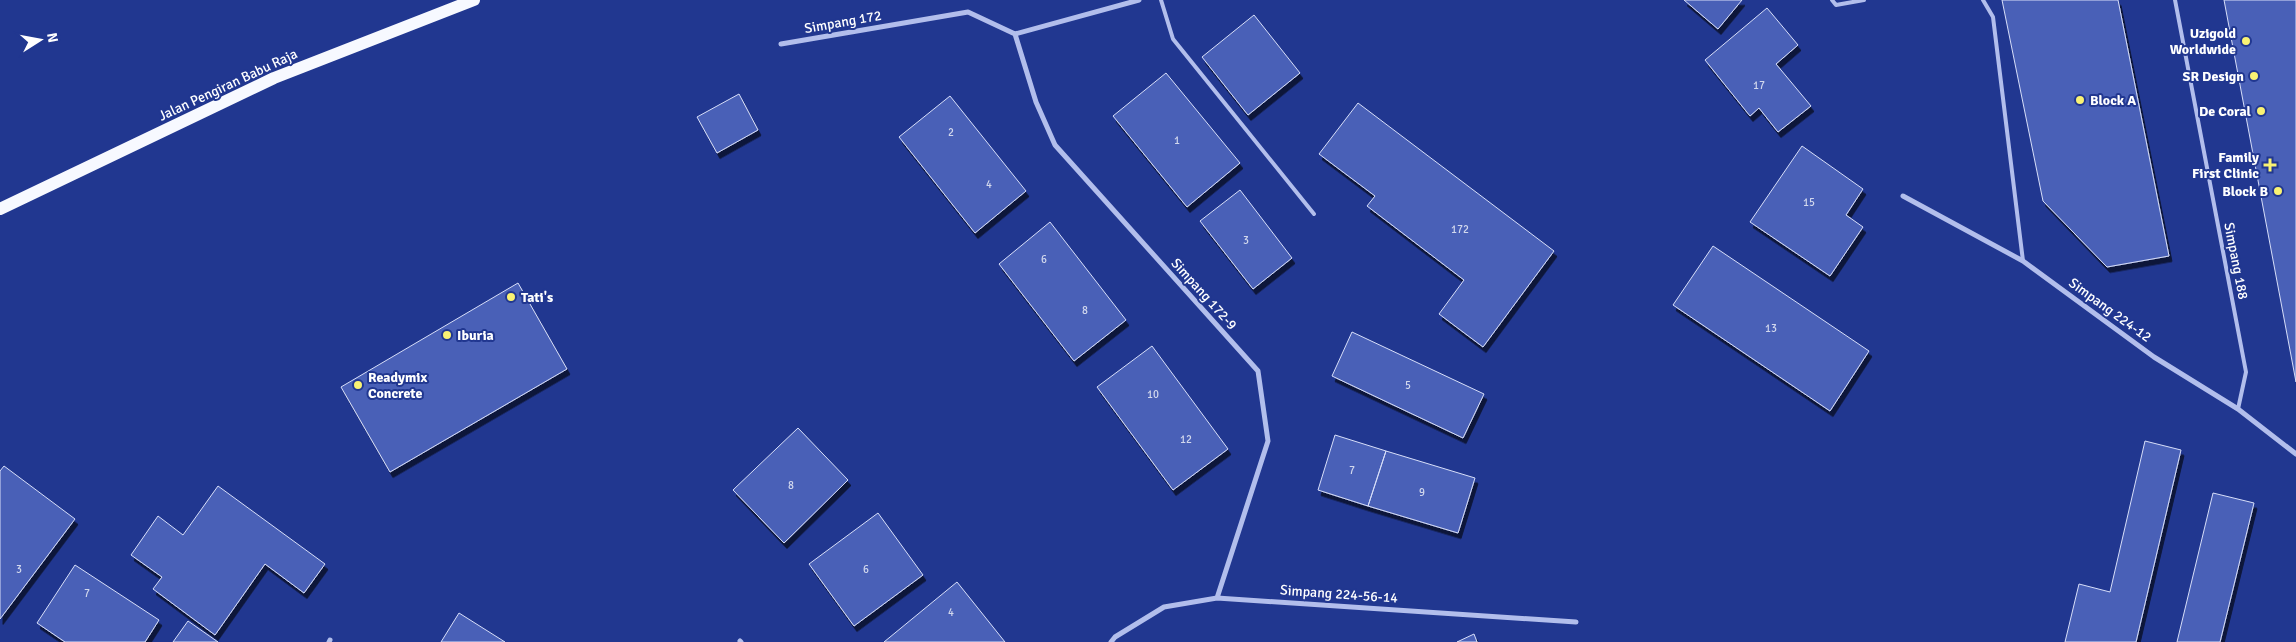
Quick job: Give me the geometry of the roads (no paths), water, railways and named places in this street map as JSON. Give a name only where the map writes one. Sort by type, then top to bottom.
[{"type":"main road","name":"Jalan Pengiran Babu Raja","points":[[0,209],[274,78],[474,0]]},
{"type":"street","points":[[1015,34],[1139,0]]},
{"type":"street","name":"Simpang 172","points":[[781,44],[968,12],[1015,34]]},
{"type":"street","name":"Simpang 172-9","points":[[1015,34],[1036,102],[1055,145],[1258,370],[1268,441],[1217,598]]},
{"type":"street","name":"Simpang 224-12","points":[[1904,196],[2023,260],[2154,357],[2238,409],[2296,454]]},
{"type":"street","name":"Simpang 224-56-14","points":[[1111,642],[1164,607],[1217,598],[1576,622]]},
{"type":"lane","points":[[1161,0],[1173,39],[1314,214]]},
{"type":"lane","points":[[1832,0],[1836,5],[1864,0]]},
{"type":"lane","points":[[1983,0],[1993,17],[2023,260]]},
{"type":"lane","name":"Simpang 188","points":[[2175,0],[2246,372],[2238,409]]},
{"type":"place","name":"Uzigold Worldwide","points":[[2246,41]]},
{"type":"place","name":"SR Design","points":[[2254,76]]},
{"type":"place","name":"Block A","points":[[2080,100]]},
{"type":"place","name":"De Coral","points":[[2261,111]]},
{"type":"place","name":"Family First Clinic","points":[[2270,165]]},
{"type":"place","name":"Block B","points":[[2278,191]]},
{"type":"place","name":"Tati's","points":[[511,297]]},
{"type":"place","name":"Iburia","points":[[447,335]]},
{"type":"place","name":"Readymix Concrete","points":[[358,385]]}]
